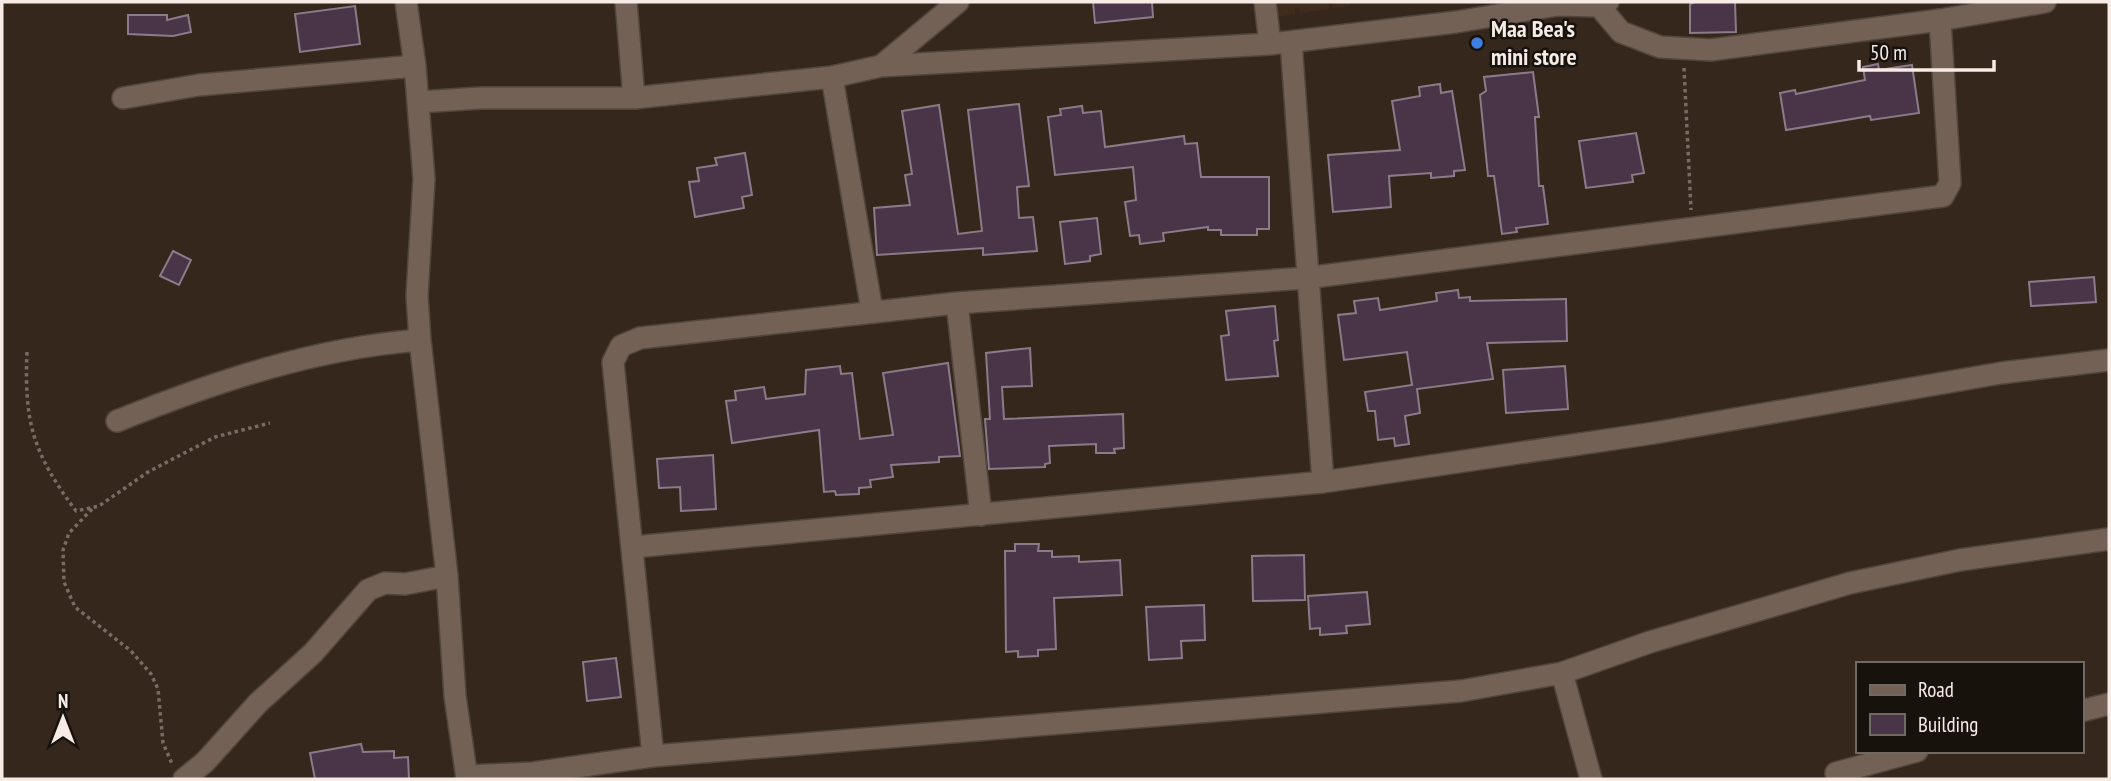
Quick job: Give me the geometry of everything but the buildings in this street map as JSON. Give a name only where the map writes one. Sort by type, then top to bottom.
[{"type":"street","points":[[406,2],[419,102],[424,179],[417,296],[420,340],[447,576],[455,696],[467,778],[533,773],[653,756],[1461,691],[1562,673],[1650,642],[1850,583],[1960,560],[2109,539]]},
{"type":"street","points":[[626,2],[634,98]]},
{"type":"street","points":[[881,66],[958,2]]},
{"type":"street","points":[[1265,2],[1281,43],[1306,278],[1323,482]]},
{"type":"street","points":[[419,102],[481,98],[634,98],[832,77],[881,66],[1281,43],[1455,12],[1558,5],[1603,4],[1621,32],[1660,47],[1711,50],[1941,20],[2045,2]]},
{"type":"street","points":[[653,756],[613,362],[621,346],[640,338],[872,311],[1306,278],[1943,196],[1950,183],[1941,20]]},
{"type":"street","points":[[123,98],[199,85],[415,66]]},
{"type":"street","points":[[832,77],[872,311]]},
{"type":"street","points":[[957,303],[981,514]]},
{"type":"street","points":[[117,421],[199,388],[261,371],[371,344],[420,340]]},
{"type":"street","points":[[633,547],[1323,482],[1654,433],[2001,373],[2109,360]]},
{"type":"street","points":[[179,775],[205,762],[258,703],[313,653],[368,590],[385,583],[405,584],[447,576]]},
{"type":"street","points":[[1562,673],[1591,779]]},
{"type":"street","points":[[2083,710],[2109,704]]},
{"type":"street","points":[[1836,773],[1910,753]]},
{"type":"path","points":[[1682,48],[1692,228]]},
{"type":"path","points":[[27,352],[26,407],[33,438],[60,489],[76,511],[92,509]]},
{"type":"path","points":[[179,775],[163,743],[158,689],[151,674],[131,651],[75,607],[64,582],[63,550],[69,533],[86,519],[92,509],[148,472],[203,443],[238,429],[270,423]]},
{"type":"shaded area","points":[[1275,2],[1350,2],[1351,6],[1333,8],[1332,3],[1329,3],[1329,9],[1300,13],[1299,8],[1295,8],[1295,14],[1277,17]]},
{"type":"place","name":"Maa Bea's mini store","points":[[1477,43]]}]
